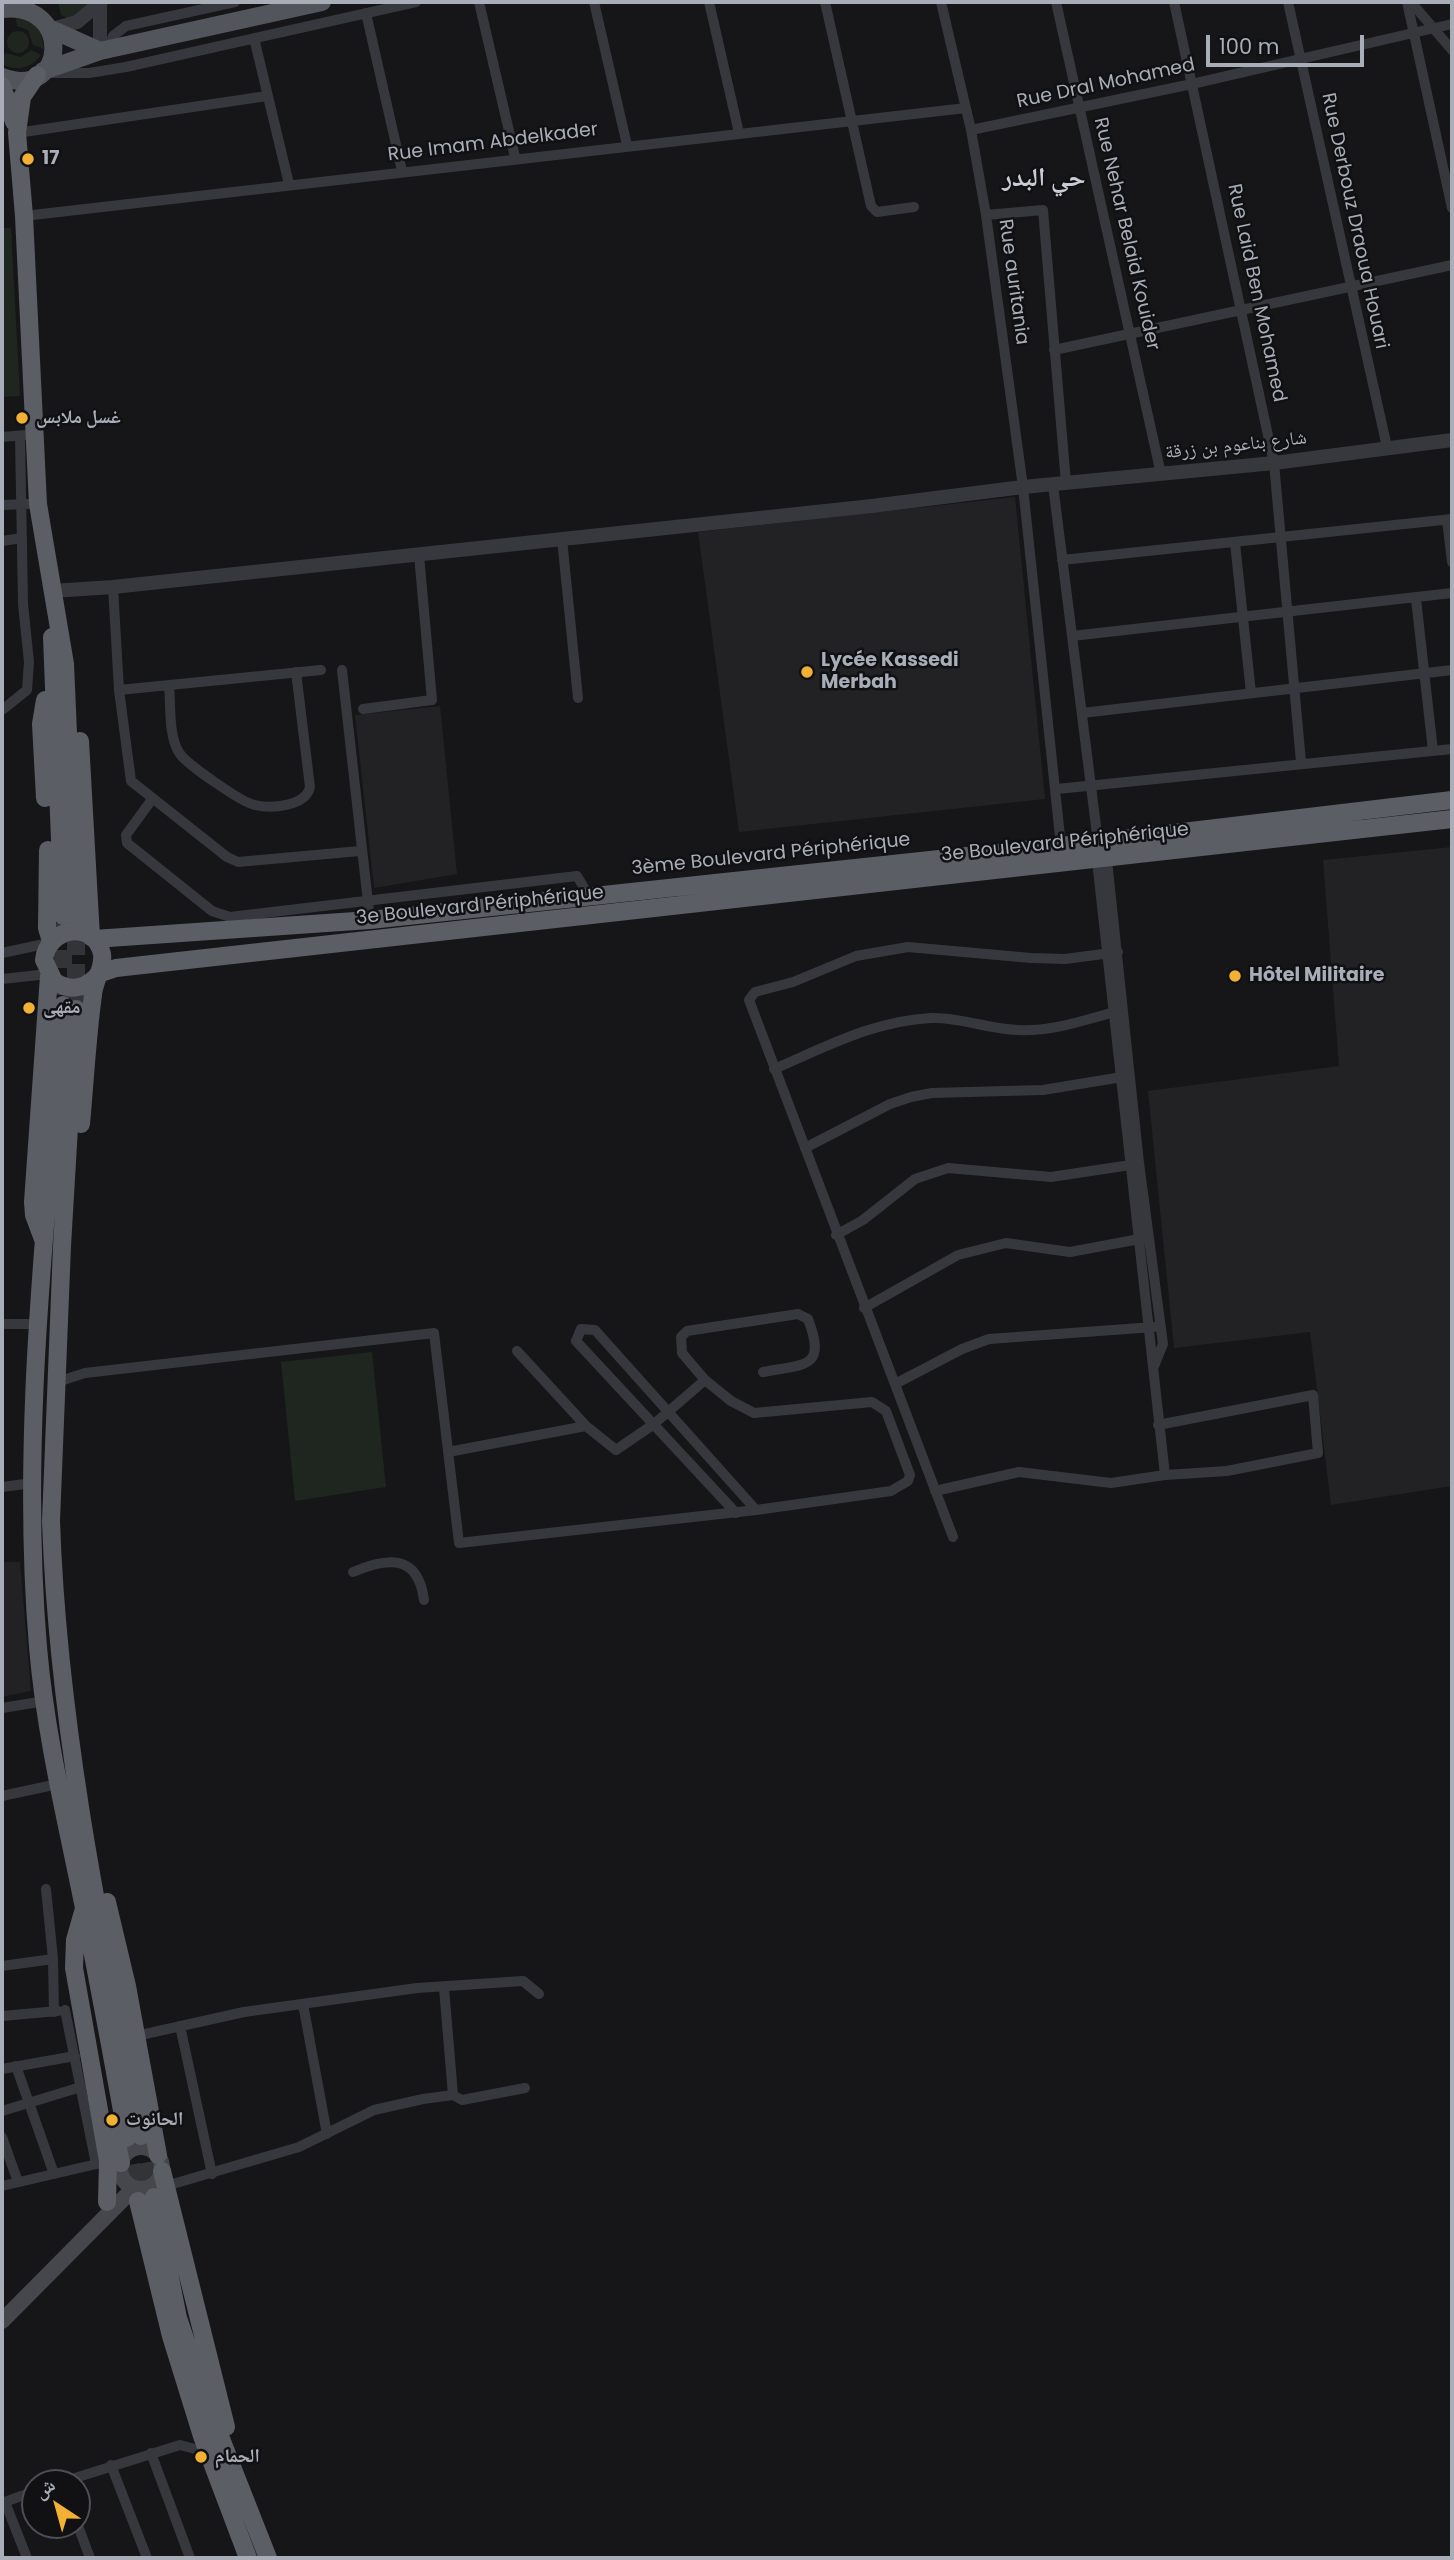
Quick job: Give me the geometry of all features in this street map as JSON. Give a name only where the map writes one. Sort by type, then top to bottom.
[{"type":"highway","points":[[40,73],[22,97],[17,133],[24,216],[29,504],[52,591],[59,669],[69,916]]},
{"type":"highway","points":[[2,86],[17,133]]},
{"type":"highway","points":[[59,669],[41,723],[48,865],[47,924],[50,942],[44,960],[49,975],[33,1215],[53,1245],[57,1382],[53,1560],[61,1673],[134,2137],[58,1784],[45,1701],[37,1622],[33,1483],[37,1324],[53,1245],[77,1006],[97,976],[102,959],[93,938],[78,711],[59,669]]},
{"type":"highway","name":"3ème Boulevard Périphérique","points":[[93,938],[370,920],[1098,842],[1452,800]]},
{"type":"highway","name":"3e Boulevard Périphérique","points":[[97,976],[116,968],[1452,819]]},
{"type":"highway","points":[[1194,831],[1196,849]]},
{"type":"highway","points":[[1098,842],[1101,860]]},
{"type":"highway","points":[[1061,846],[1063,864]]},
{"type":"highway","points":[[92,905],[106,926],[128,937]]},
{"type":"highway","points":[[50,942],[71,930],[93,938]]},
{"type":"highway","points":[[53,1245],[72,1222],[77,1006],[116,968]]},
{"type":"highway","points":[[49,975],[59,985],[72,988],[85,986],[97,976]]},
{"type":"highway","points":[[91,1865],[110,1909],[136,2036],[136,2181],[149,2296],[186,2439],[199,2450],[221,2490]]},
{"type":"highway","points":[[86,1915],[74,1953],[67,2010],[136,2181],[243,2498],[268,2558]]},
{"type":"highway","points":[[86,1915],[84,1942],[92,2015],[136,2181],[171,2336],[221,2490],[248,2558]]},
{"type":"highway","points":[[113,2204],[136,2181]]},
{"type":"main road","points":[[2,77],[19,80],[104,50],[322,2]]},
{"type":"main road","points":[[2,9],[12,5],[30,5],[53,29],[54,52],[40,73]]},
{"type":"main road","points":[[53,29],[104,50]]},
{"type":"main road","points":[[113,2204],[136,2181]]},
{"type":"main road","points":[[2,2321],[136,2181]]},
{"type":"street","points":[[101,2],[104,50]]},
{"type":"street","points":[[53,29],[82,19],[101,2]]},
{"type":"street","points":[[104,50],[113,36],[126,26],[235,2]]},
{"type":"street","points":[[40,73],[105,71],[416,2]]},
{"type":"street","points":[[479,2],[515,157]]},
{"type":"street","points":[[594,2],[627,145]]},
{"type":"street","points":[[709,2],[739,134]]},
{"type":"street","points":[[825,2],[874,211],[914,207]]},
{"type":"street","name":"Rue auritania","points":[[941,2],[971,130],[986,215],[1023,487],[1061,846]]},
{"type":"street","name":"Rue Nehar Belaid Kouider","points":[[1056,2],[1161,474]]},
{"type":"street","name":"Rue Laid Ben Mohamed","points":[[1174,2],[1243,310],[1274,463],[1301,762]]},
{"type":"street","name":"Rue Derbouz Draoua Houari","points":[[1288,2],[1387,447]]},
{"type":"street","points":[[1409,2],[1452,50]]},
{"type":"street","points":[[1409,2],[1413,32],[1452,208]]},
{"type":"street","points":[[366,13],[402,171]]},
{"type":"street","name":"Rue Dral Mohamed","points":[[971,130],[1192,84],[1452,24]]},
{"type":"street","points":[[254,38],[289,184]]},
{"type":"street","points":[[17,133],[267,96]]},
{"type":"street","name":"Rue Imam Abdelkader","points":[[24,216],[515,157],[853,122],[966,107]]},
{"type":"street","points":[[986,215],[1043,210],[1054,350],[1062,560],[1098,842]]},
{"type":"street","points":[[1054,350],[1452,265]]},
{"type":"street","points":[[2,437],[28,435]]},
{"type":"street","name":"شارع بناعوم بن زرقة","points":[[52,591],[562,540],[1023,487],[1274,463],[1452,440]]},
{"type":"street","points":[[2,505],[29,504],[22,538],[23,604],[29,662],[27,691],[2,710]]},
{"type":"street","points":[[1062,560],[1450,519],[1452,562]]},
{"type":"street","points":[[2,541],[22,538]]},
{"type":"street","points":[[562,540],[578,698]]},
{"type":"street","points":[[1235,543],[1251,693]]},
{"type":"street","points":[[363,709],[432,700],[419,555]]},
{"type":"street","points":[[113,587],[119,690],[131,781],[228,858],[238,862],[360,851]]},
{"type":"street","points":[[1072,636],[1452,593]]},
{"type":"street","points":[[1416,599],[1433,751]]},
{"type":"street","points":[[119,690],[321,670]]},
{"type":"street","points":[[342,670],[360,851],[370,920]]},
{"type":"street","points":[[1083,713],[1452,670]]},
{"type":"street","points":[[169,685],[175,744],[183,758],[256,806],[300,802],[309,795],[310,787],[296,673]]},
{"type":"street","points":[[1056,789],[1301,762],[1452,749]]},
{"type":"street","points":[[153,798],[126,835],[127,843],[212,911],[230,917],[577,876],[589,896]]},
{"type":"street","points":[[1101,860],[1114,952],[1144,1238],[1163,1344],[1153,1369]]},
{"type":"street","points":[[2,953],[50,942]]},
{"type":"street","points":[[953,1537],[836,1235],[749,1000],[755,992],[793,982],[856,956],[908,947],[1042,958],[1114,952]]},
{"type":"street","points":[[2,979],[49,975]]},
{"type":"street","points":[[774,1069],[860,1031],[885,1024],[934,1018],[1014,1030],[1037,1030],[1120,1011]]},
{"type":"street","points":[[804,1148],[890,1104],[911,1097],[932,1093],[1044,1090],[1127,1076]]},
{"type":"street","points":[[836,1235],[863,1220],[915,1180],[948,1168],[1051,1177],[1135,1164]]},
{"type":"street","points":[[864,1308],[958,1255],[1006,1244],[1070,1252],[1144,1238]]},
{"type":"street","points":[[1144,1238],[1148,1328],[1165,1475]]},
{"type":"street","points":[[57,1382],[85,1373],[434,1333],[459,1543],[736,1513],[891,1491],[908,1481],[910,1475],[886,1411],[881,1405],[872,1402],[754,1413],[731,1401],[705,1380],[682,1353],[681,1338],[687,1331],[798,1314],[808,1319],[817,1344],[814,1357],[804,1364],[763,1372]]},
{"type":"street","points":[[2,1324],[37,1324]]},
{"type":"street","points":[[895,1384],[962,1349],[989,1339],[1160,1326]]},
{"type":"street","points":[[736,1513],[576,1341],[580,1329],[595,1329],[756,1510]]},
{"type":"street","points":[[517,1351],[586,1426],[617,1450],[654,1424],[667,1410],[705,1380]]},
{"type":"street","points":[[935,1491],[1019,1472],[1111,1483],[1165,1475],[1227,1471],[1318,1453],[1313,1395],[1158,1425]]},
{"type":"street","points":[[448,1452],[586,1426]]},
{"type":"street","points":[[2,1487],[33,1483]]},
{"type":"street","points":[[353,1572],[384,1563],[403,1562],[418,1576],[424,1600]]},
{"type":"street","points":[[2,1708],[45,1701]]},
{"type":"street","points":[[2,1796],[58,1784]]},
{"type":"street","points":[[46,1889],[53,1959],[67,2010],[81,2087],[136,2181]]},
{"type":"street","points":[[2,1966],[53,1959]]},
{"type":"street","points":[[136,2036],[303,2004],[417,1988],[523,1981],[539,1994]]},
{"type":"street","points":[[444,1987],[453,2095]]},
{"type":"street","points":[[303,2004],[327,2134]]},
{"type":"street","points":[[2,2016],[67,2010]]},
{"type":"street","points":[[180,2026],[212,2174]]},
{"type":"street","points":[[2,2069],[75,2056]]},
{"type":"street","points":[[16,2066],[54,2174]]},
{"type":"street","points":[[2,2111],[81,2087]]},
{"type":"street","points":[[2,2186],[54,2174],[136,2181],[212,2174],[299,2147],[373,2110],[453,2095],[461,2100],[525,2088]]},
{"type":"street","points":[[2,2137],[18,2182]]},
{"type":"street","points":[[91,2472],[186,2439]]},
{"type":"street","points":[[151,2453],[190,2558]]},
{"type":"street","points":[[111,2465],[147,2558]]},
{"type":"street","points":[[21,2496],[4,2503],[27,2558]]},
{"type":"street","points":[[83,2539],[90,2558]]},
{"type":"shaded area","points":[[58,2],[93,2],[70,19],[61,15]]},
{"type":"shaded area","points":[[15,14],[40,26],[44,49],[33,45],[28,30],[17,26]]},
{"type":"shaded area","points":[[18,31],[26,34],[29,42],[26,50],[18,53],[10,50],[7,42],[10,34]]},
{"type":"shaded area","points":[[31,50],[41,55],[28,66],[18,68],[2,64],[2,57],[6,53],[21,57]]},
{"type":"shaded area","points":[[2,228],[11,228],[20,396],[2,397]]},
{"type":"shaded area","points":[[1015,497],[1045,799],[739,832],[698,532]]},
{"type":"shaded area","points":[[440,706],[457,874],[374,888],[355,715]]},
{"type":"shaded area","points":[[1452,847],[1452,1486],[1331,1505],[1310,1332],[1174,1348],[1148,1091],[1339,1066],[1323,860]]},
{"type":"shaded area","points":[[372,1352],[386,1487],[295,1501],[281,1362]]},
{"type":"shaded area","points":[[2,1562],[20,1562],[31,1691],[2,1697]]},
{"type":"tunnel","points":[[76,918],[76,1009]]},
{"type":"tunnel","points":[[63,923],[63,1005]]},
{"type":"tunnel","points":[[141,2136],[154,2197]]},
{"type":"tunnel","points":[[127,2138],[138,2201]]},
{"type":"place","name":"17","points":[[28,159]]},
{"type":"place","name":"غسل ملابس","points":[[22,418]]},
{"type":"place","name":"Lycée Kassedi Merbah","points":[[807,672]]},
{"type":"place","name":"Hôtel Militaire","points":[[1235,976]]},
{"type":"place","name":"مقهى","points":[[29,1008]]},
{"type":"place","name":"الحانوت","points":[[112,2120]]},
{"type":"place","name":"الحمام","points":[[201,2457]]},
{"type":"district","name":"حي البدر","points":[[1044,179]]}]
